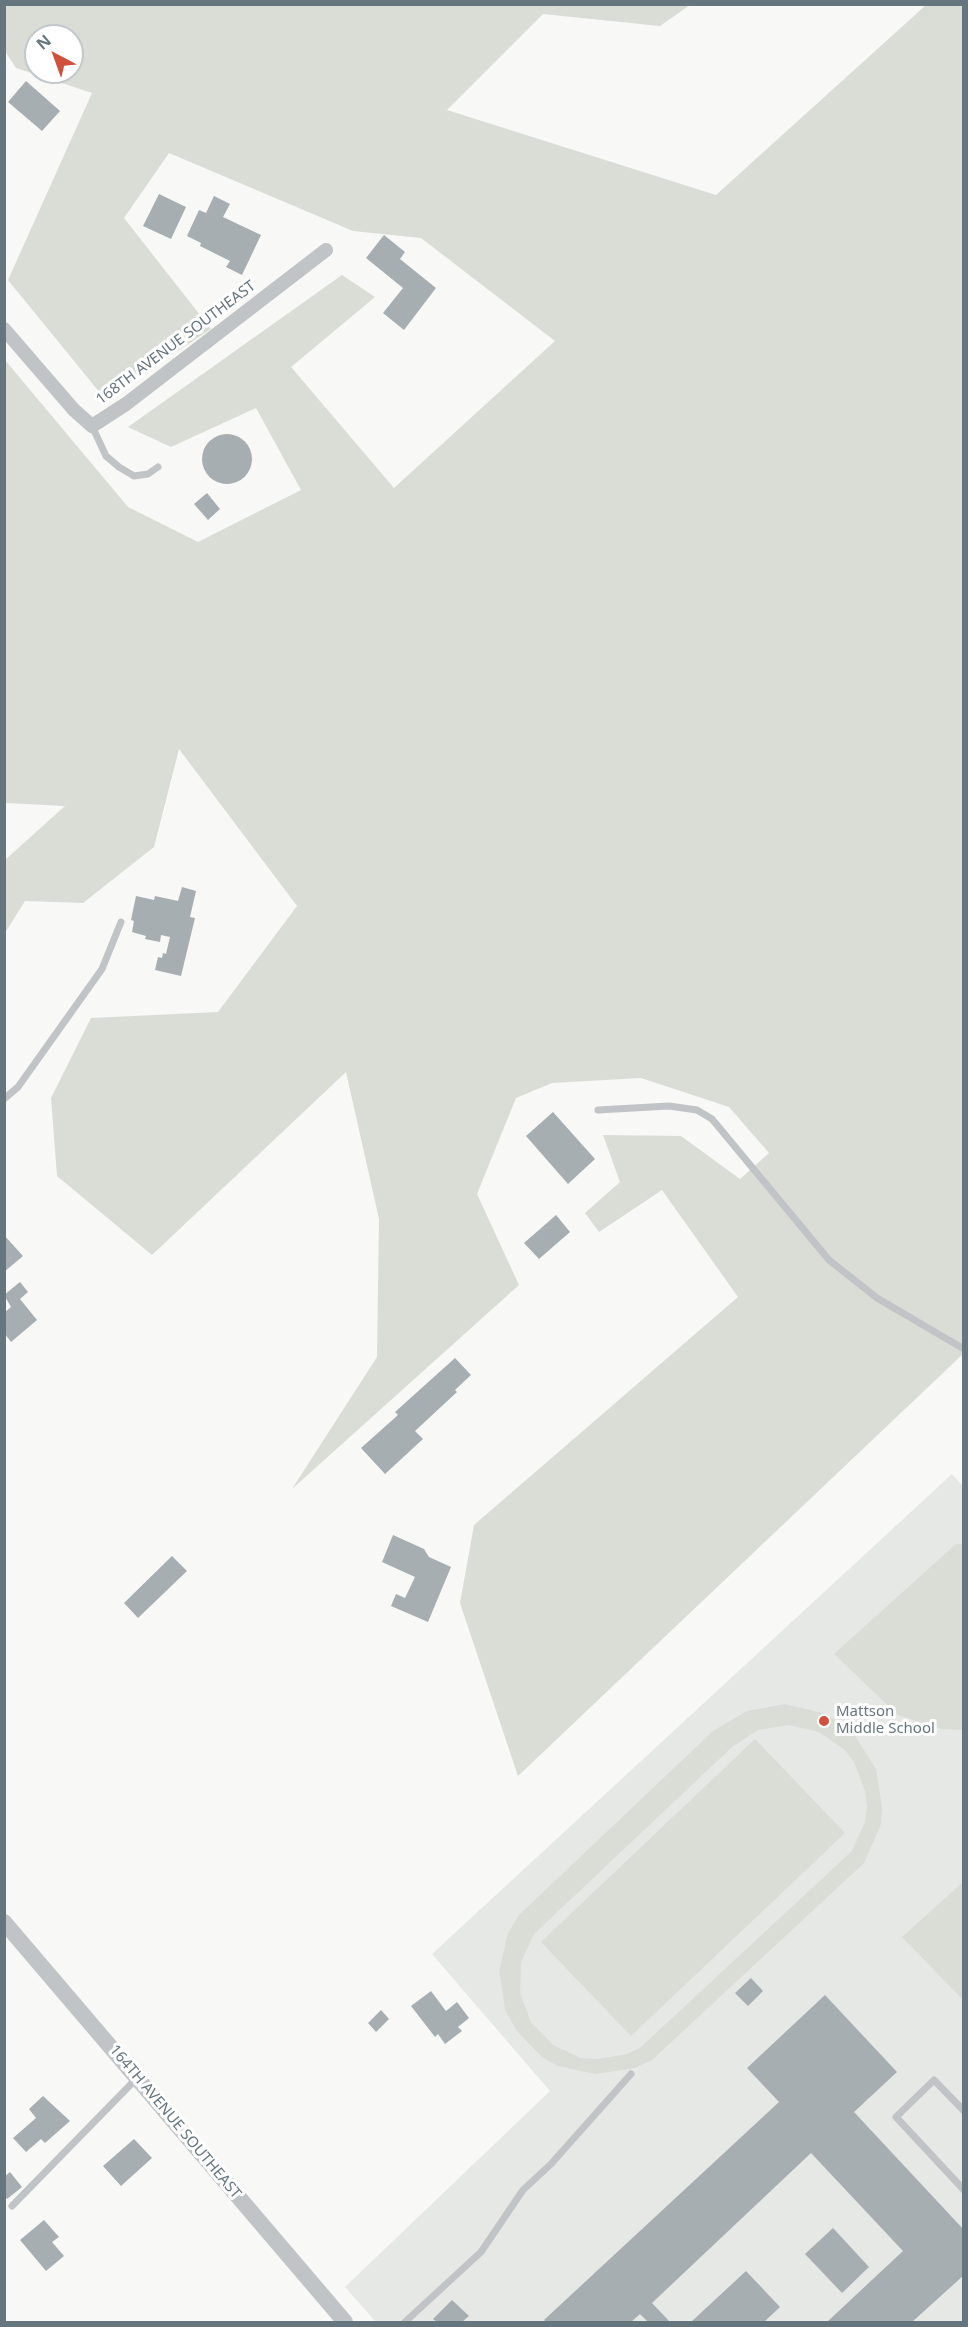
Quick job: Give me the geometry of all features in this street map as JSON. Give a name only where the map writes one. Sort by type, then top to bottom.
[{"type":"street","name":"168TH AVENUE SOUTHEAST","points":[[4,329],[74,410],[92,426],[126,404],[326,250]]},
{"type":"street","name":"164TH AVENUE SOUTHEAST","points":[[4,1922],[345,2322]]},
{"type":"lane","points":[[92,426],[106,456],[119,467],[134,476],[148,474],[158,467]]},
{"type":"lane","points":[[4,1099],[18,1087],[102,969],[121,922]]},
{"type":"lane","points":[[598,1110],[669,1106],[697,1110],[711,1119],[829,1260],[877,1298],[963,1349]]},
{"type":"lane","points":[[405,2322],[481,2252],[523,2190],[551,2164],[631,2074]]},
{"type":"lane","points":[[12,2206],[137,2078]]},
{"type":"lane","points":[[963,2111],[934,2080],[896,2117],[963,2190]]},
{"type":"shaded area","points":[[5,5],[690,5],[660,26],[543,14],[447,110],[716,195],[926,5],[963,5],[963,1354],[518,1776],[460,1603],[474,1525],[738,1297],[662,1190],[599,1232],[585,1213],[620,1182],[603,1135],[681,1136],[740,1179],[769,1153],[729,1107],[641,1078],[552,1083],[516,1098],[477,1194],[519,1285],[292,1489],[377,1357],[379,1219],[346,1072],[152,1255],[57,1176],[51,1098],[91,1018],[218,1012],[297,906],[179,749],[154,847],[83,903],[25,901],[5,933],[5,860],[65,806],[5,803],[5,360],[128,507],[198,542],[301,490],[256,408],[171,447],[128,427],[342,275],[375,297],[291,367],[394,488],[555,341],[421,238],[353,231],[169,153],[124,218],[211,329],[105,399],[8,280],[92,93],[65,84],[84,84],[84,24],[24,24],[24,71],[16,68],[5,51]]},
{"type":"shaded area","name":"Mattson Middle School","points":[[952,1474],[964,1487],[963,2322],[376,2322],[345,2287],[550,2091],[432,1954]]},
{"type":"shaded area","points":[[956,1544],[964,1544],[963,1730],[941,1729],[898,1715],[834,1654]]},
{"type":"shaded area","points":[[785,1704],[823,1713],[842,1724],[855,1736],[876,1769],[882,1808],[881,1824],[864,1863],[652,2060],[635,2068],[596,2074],[558,2066],[543,2058],[517,2031],[505,2010],[499,1971],[508,1933],[519,1915],[713,1731],[747,1711]],"holes":[[[789,1725],[819,1732],[845,1750],[854,1762],[865,1791],[867,1806],[865,1822],[852,1851],[641,2047],[627,2054],[597,2059],[581,2058],[553,2045],[531,2022],[520,1993],[521,1962],[534,1934],[732,1747],[758,1730]]]},
{"type":"shaded area","points":[[755,1739],[845,1833],[631,2036],[541,1942]]},
{"type":"shaded area","points":[[963,1882],[963,2000],[902,1937]]},
{"type":"building","points":[[24,83],[29,84],[60,111],[42,131],[8,102]]},
{"type":"building","points":[[159,194],[186,207],[171,239],[143,226]]},
{"type":"building","points":[[214,196],[230,204],[223,217],[261,235],[242,275],[226,267],[230,261],[200,246],[201,243],[187,236],[199,210],[206,213]]},
{"type":"building","points":[[384,235],[405,252],[400,259],[436,288],[404,330],[383,313],[403,288],[366,258]]},
{"type":"building","points":[[222,434],[232,434],[245,441],[252,454],[252,464],[245,477],[232,484],[222,484],[213,480],[206,473],[202,464],[202,454],[206,445],[213,438]]},
{"type":"building","points":[[207,493],[220,509],[208,520],[194,504]]},
{"type":"building","points":[[182,887],[196,891],[190,917],[195,918],[181,976],[155,970],[158,957],[162,958],[163,953],[166,954],[170,937],[161,935],[160,942],[145,939],[146,936],[132,932],[134,921],[131,920],[136,896],[154,900],[155,896],[178,901]]},
{"type":"building","points":[[553,1112],[595,1159],[568,1184],[526,1136]]},
{"type":"building","points":[[556,1215],[570,1232],[539,1259],[524,1243]]},
{"type":"building","points":[[4,1235],[23,1256],[4,1272]]},
{"type":"building","points":[[20,1282],[28,1292],[20,1299],[37,1320],[11,1342],[5,1334],[5,1312],[11,1307],[4,1295]]},
{"type":"building","points":[[455,1358],[471,1375],[455,1390],[457,1392],[415,1431],[423,1439],[385,1474],[361,1448],[398,1415],[395,1412]]},
{"type":"building","points":[[393,1535],[424,1549],[429,1557],[451,1567],[428,1622],[391,1606],[396,1594],[405,1598],[415,1577],[382,1562]]},
{"type":"building","points":[[172,1556],[187,1571],[138,1618],[124,1603]]},
{"type":"building","points":[[751,1978],[763,1991],[748,2006],[735,1993]]},
{"type":"building","points":[[431,1991],[446,2011],[457,2002],[469,2018],[458,2027],[462,2031],[445,2044],[438,2034],[435,2037],[411,2006]]},
{"type":"building","points":[[825,1995],[897,2072],[854,2112],[964,2230],[964,2275],[912,2322],[827,2322],[903,2251],[811,2153],[652,2303],[670,2322],[648,2322],[640,2314],[631,2322],[546,2322],[544,2320],[779,2102],[747,2068]]},
{"type":"building","points":[[381,2010],[389,2019],[376,2032],[368,2023]]},
{"type":"building","points":[[43,2096],[70,2121],[45,2143],[41,2139],[26,2152],[13,2138],[36,2118],[29,2109]]},
{"type":"building","points":[[134,2139],[152,2158],[121,2186],[103,2166]]},
{"type":"building","points":[[10,2172],[22,2187],[7,2199],[4,2195],[4,2177]]},
{"type":"building","points":[[44,2220],[59,2237],[52,2242],[64,2256],[46,2271],[20,2240]]},
{"type":"building","points":[[833,2228],[869,2267],[842,2293],[805,2254]]},
{"type":"building","points":[[746,2271],[780,2307],[764,2322],[691,2322]]},
{"type":"building","points":[[452,2300],[469,2316],[462,2322],[437,2322],[433,2319]]},
{"type":"place","name":"Mattson Middle School","points":[[824,1721]]}]
